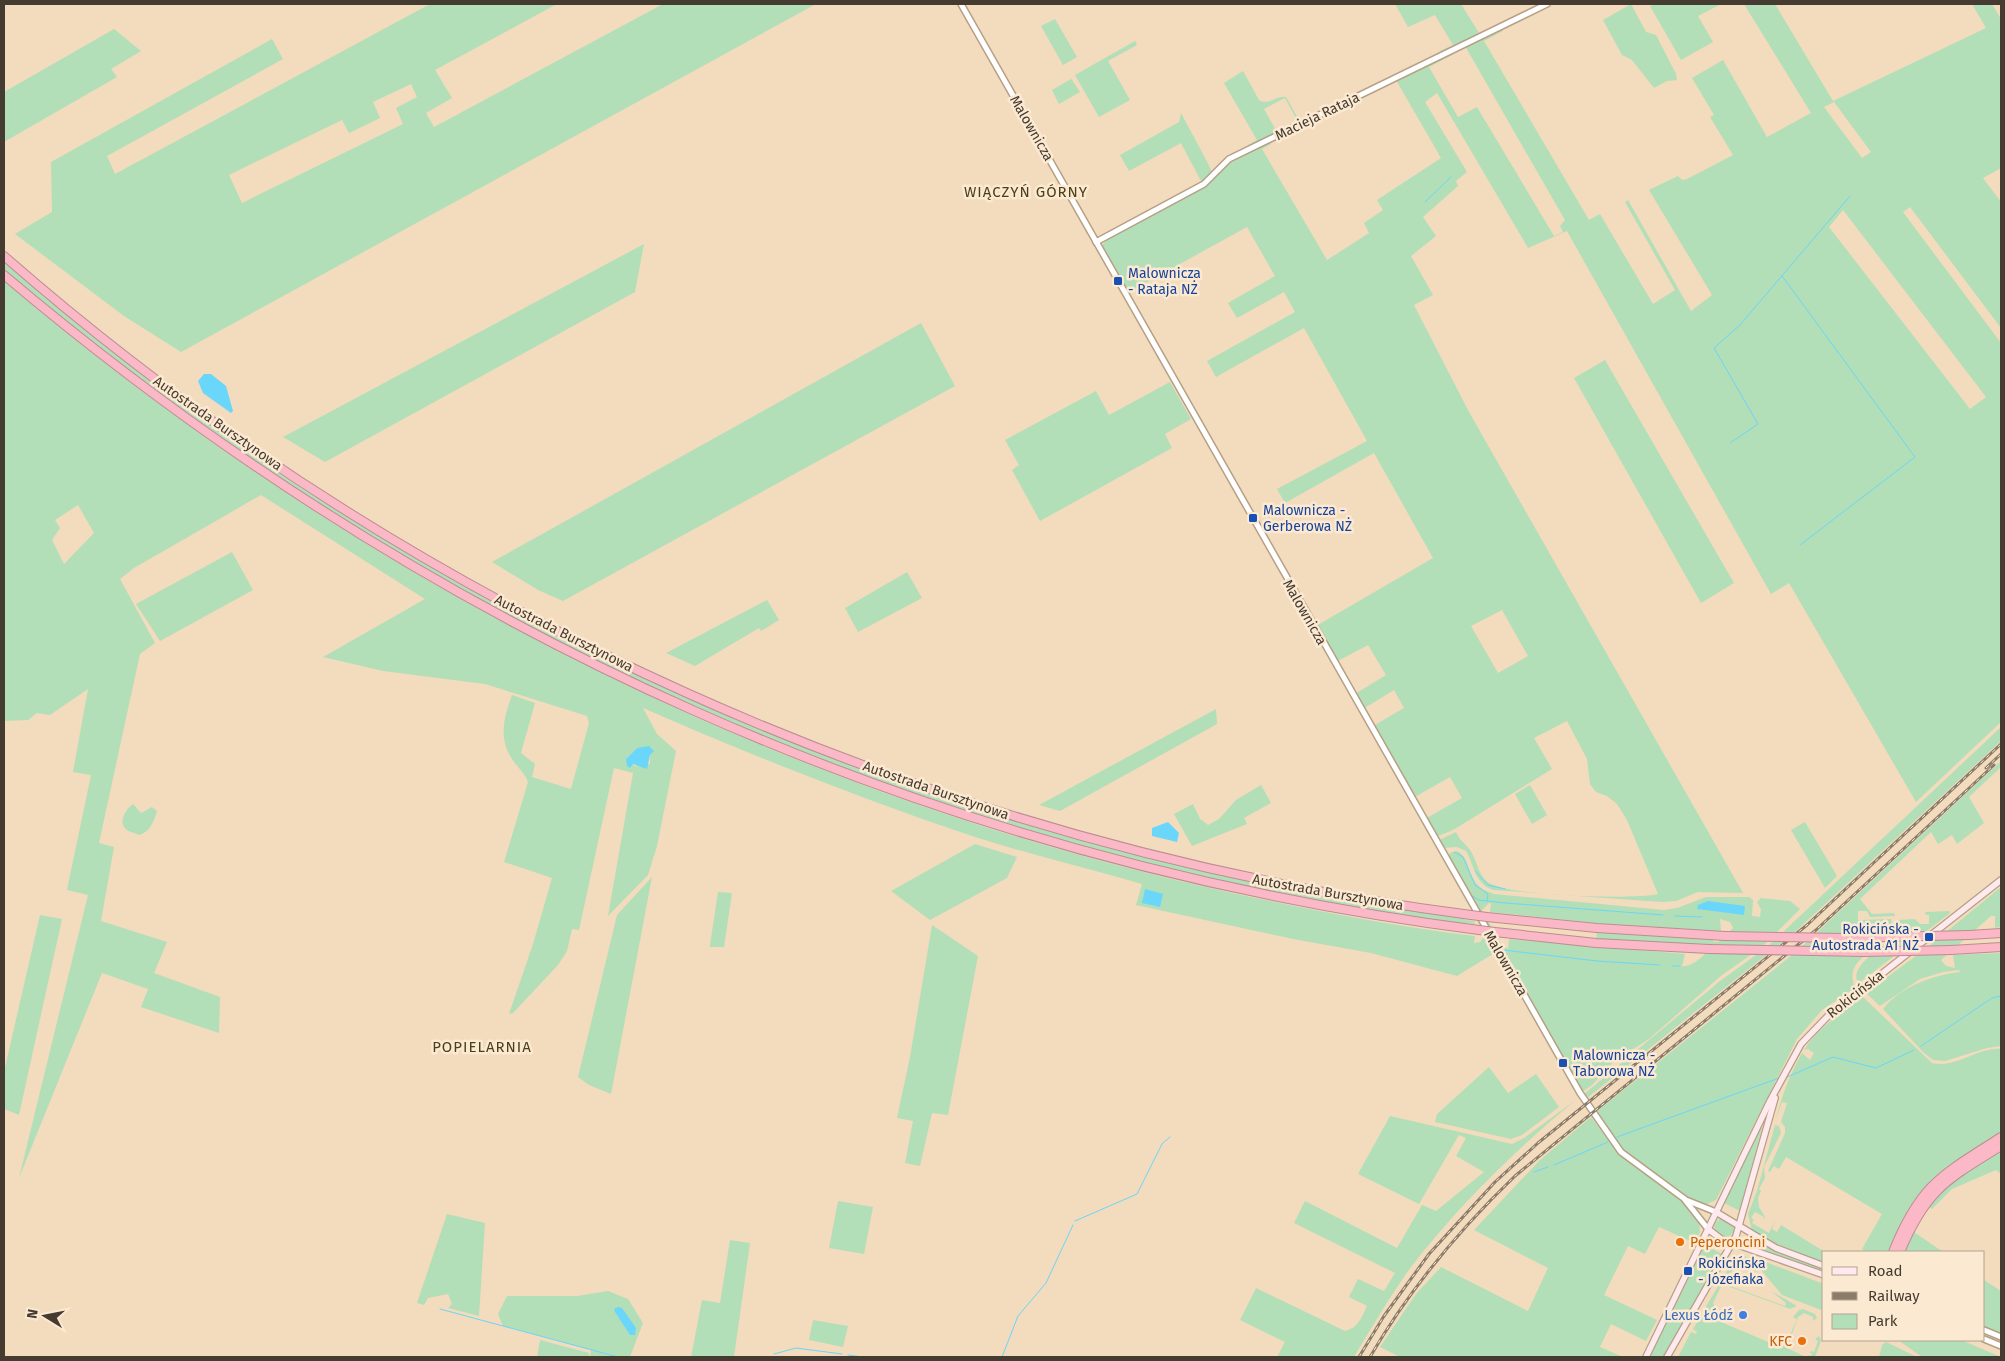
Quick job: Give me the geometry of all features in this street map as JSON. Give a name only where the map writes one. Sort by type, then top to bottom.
[{"type":"highway","name":"Autostrada Bursztynowa","points":[[4,256],[109,344],[196,409],[287,472],[428,560],[574,639],[666,684],[758,724],[844,758],[953,797],[1106,843],[1283,884],[1470,915],[1597,928],[1725,936],[1845,938],[2001,933]]},
{"type":"highway","name":"Autostrada Bursztynowa","points":[[4,275],[90,347],[188,420],[272,479],[418,570],[485,609],[594,665],[759,740],[935,806],[1114,859],[1297,901],[1479,930],[1605,943],[1709,949],[1864,952],[2001,947]]},
{"type":"highway","points":[[1892,1251],[1911,1210],[1931,1185],[1945,1173],[2001,1137]]},
{"type":"highway","points":[[1900,1251],[1918,1213],[1934,1193],[1956,1174],[2001,1146]]},
{"type":"main road","name":"Rokicińska","points":[[1646,1357],[1716,1212],[1801,1044],[1818,1024],[2001,880]]},
{"type":"main road","name":"Rokicińska","points":[[1667,1357],[1732,1243],[1740,1225],[1777,1090]]},
{"type":"main road","points":[[1716,1212],[1776,1248],[1822,1265]]},
{"type":"main road","points":[[1708,1229],[1718,1238],[1822,1274]]},
{"type":"street","name":"Malownicza","points":[[961,4],[1580,1093],[1619,1150],[1679,1195],[1716,1212]]},
{"type":"street","name":"Macieja Rataja","points":[[1096,242],[1202,185],[1232,158],[1547,4]]},
{"type":"street","name":"Malownicza","points":[[1679,1195],[1708,1229]]},
{"type":"street","points":[[1985,1330],[2001,1337]]},
{"type":"street","points":[[1985,1339],[2001,1346]]},
{"type":"green space","points":[[430,4],[557,4],[435,70],[452,98],[426,113],[434,127],[663,4],[816,4],[181,352],[124,316],[15,234],[52,212],[51,162],[272,39],[283,59],[107,156],[115,174]],"holes":[[[411,84],[417,97],[396,108],[403,124],[242,203],[229,175],[342,120],[349,133],[380,118],[373,102]]]},
{"type":"green space","points":[[1395,4],[1461,4],[1479,33],[1488,31],[1441,53],[1440,51],[1453,45],[1435,15],[1408,27]]},
{"type":"green space","points":[[1631,4],[1646,32],[1656,35],[1676,74],[1677,80],[1667,81],[1654,88],[1632,60],[1622,55],[1603,20]]},
{"type":"green space","points":[[1654,4],[1721,4],[1698,16],[1713,42],[1681,60],[1650,6]]},
{"type":"green space","points":[[1744,4],[1775,4],[1833,101],[1986,28],[1972,4],[1992,4],[2001,19],[2001,168],[1983,178],[2001,202],[2001,328],[1910,207],[1903,212],[2001,343],[2001,722],[1916,802],[1789,583],[1771,594],[1567,231],[1528,248],[1437,93],[1425,102],[1467,172],[1456,181],[1458,186],[1423,217],[1436,236],[1411,256],[1433,295],[1414,305],[1469,412],[1743,893],[1698,892],[1676,901],[1662,902],[1573,896],[1624,897],[1658,894],[1627,820],[1617,804],[1607,796],[1596,792],[1590,784],[1587,759],[1567,721],[1534,738],[1552,769],[1453,830],[1436,837],[1425,819],[1462,798],[1450,777],[1413,798],[1373,726],[1404,708],[1394,690],[1363,709],[1355,694],[1386,675],[1368,645],[1336,662],[1316,626],[1433,558],[1374,453],[1285,503],[1277,489],[1367,441],[1304,328],[1216,377],[1207,361],[1295,312],[1284,292],[1237,318],[1228,303],[1275,276],[1247,227],[1129,292],[1102,245],[1110,237],[1208,183],[1231,161],[1270,141],[1271,144],[1262,149],[1327,260],[1369,233],[1364,223],[1383,210],[1377,200],[1441,158],[1396,80],[1451,52],[1454,54],[1429,67],[1458,117],[1477,107],[1554,236],[1563,232],[1560,226],[1565,220],[1465,46],[1501,29],[1503,31],[1484,41],[1589,220],[1600,214],[1653,304],[1675,290],[1625,202],[1628,200],[1691,311],[1712,295],[1649,190],[1678,176],[1682,180],[1687,179],[1733,155],[1710,117],[1714,115],[1692,78],[1723,60],[1767,137],[1811,113]],"holes":[[[1834,102],[1871,152],[1862,158],[1824,107]],[[1843,210],[1986,397],[1970,409],[1829,227]],[[1502,610],[1528,656],[1498,673],[1471,626]]]},
{"type":"green space","points":[[1055,19],[1077,57],[1063,65],[1041,26]]},
{"type":"green space","points":[[114,29],[141,51],[111,69],[117,77],[4,142],[4,92]]},
{"type":"green space","points":[[1135,41],[1137,45],[1108,61],[1130,100],[1099,117],[1075,75]]},
{"type":"green space","points":[[1243,71],[1259,100],[1266,102],[1279,97],[1286,97],[1299,120],[1298,123],[1288,127],[1298,122],[1285,98],[1264,109],[1277,132],[1285,130],[1251,146],[1248,145],[1257,140],[1224,83]]},
{"type":"green space","points":[[1070,77],[1080,92],[1059,104],[1052,90],[1071,79]]},
{"type":"green space","points":[[1181,113],[1212,173],[1202,183],[1181,143],[1129,171],[1120,155],[1179,122]]},
{"type":"green space","points":[[644,244],[635,292],[325,462],[283,437]]},
{"type":"green space","points":[[4,260],[134,365],[268,462],[407,550],[550,630],[698,701],[851,764],[1007,817],[1206,871],[1316,893],[1465,918],[1465,920],[1474,921],[1475,924],[1466,923],[1466,926],[1325,904],[1121,858],[902,791],[708,715],[524,626],[308,499],[106,356],[4,271]]},
{"type":"green space","points":[[4,281],[139,389],[281,489],[428,580],[580,662],[737,735],[898,798],[1063,851],[1232,893],[1383,922],[1475,936],[1474,943],[1480,942],[1484,937],[1488,938],[1496,952],[1457,976],[1371,953],[1293,939],[1136,905],[1142,884],[998,844],[935,823],[809,777],[643,708],[657,734],[676,751],[657,846],[648,875],[608,916],[633,773],[614,768],[579,930],[572,929],[567,951],[558,965],[513,1013],[509,1014],[533,944],[552,878],[504,862],[528,782],[512,759],[505,743],[504,728],[507,712],[512,695],[535,703],[521,753],[535,764],[532,777],[571,789],[589,723],[587,716],[485,684],[383,671],[323,657],[425,599],[261,495],[134,568],[120,579],[155,643],[140,654],[99,843],[114,847],[101,921],[167,942],[154,973],[220,997],[219,1033],[141,1007],[148,989],[102,973],[19,1178],[88,895],[67,890],[91,775],[73,772],[88,689],[50,715],[37,713],[28,720],[4,721]],"holes":[[[78,505],[94,533],[64,564],[52,540],[60,528],[55,520]],[[637,748],[643,748],[650,755],[650,764],[635,766],[626,759]]]},
{"type":"green space","points":[[921,323],[955,386],[563,601],[538,590],[492,562]]},
{"type":"green space","points":[[1605,360],[1734,583],[1701,603],[1574,378]]},
{"type":"green space","points":[[1170,382],[1191,419],[1165,434],[1172,448],[1040,521],[1012,470],[1019,465],[1005,440],[1096,391],[1109,415]]},
{"type":"green space","points":[[232,552],[253,590],[160,641],[136,604]]},
{"type":"green space","points":[[907,572],[922,598],[858,632],[845,608]]},
{"type":"green space","points":[[767,600],[779,620],[761,631],[759,628],[695,666],[666,653]]},
{"type":"green space","points":[[1216,709],[1217,724],[1060,811],[1039,805]]},
{"type":"green space","points":[[2001,727],[2001,741],[1796,931],[1586,1099],[1583,1095],[1720,981],[1767,947]]},
{"type":"green space","points":[[2001,761],[2001,767],[1969,797],[1984,823],[1957,844],[1952,835],[1938,844],[1931,832],[1860,899],[1872,914],[1894,913],[1895,916],[1870,917],[1867,911],[1858,911],[1858,920],[1891,919],[1893,934],[1857,963],[1853,970],[1852,978],[1855,988],[1822,1010],[1797,1039],[1716,1200],[1705,1205],[1694,1201],[1620,1148],[1595,1113],[1797,951]]},
{"type":"green space","points":[[1261,785],[1271,803],[1244,818],[1247,824],[1192,846],[1174,814],[1193,804],[1200,819],[1208,825],[1219,819],[1236,800]]},
{"type":"green space","points":[[1530,785],[1547,815],[1532,824],[1515,794]]},
{"type":"green space","points":[[133,804],[141,813],[152,807],[157,811],[149,829],[143,834],[139,835],[128,831],[124,827],[125,812]]},
{"type":"green space","points":[[1805,822],[1837,876],[1825,888],[1791,830]]},
{"type":"green space","points":[[1456,832],[1470,850],[1485,880],[1501,887],[1542,893],[1493,890],[1487,887],[1478,879],[1466,851],[1457,847],[1442,848],[1439,840]]},
{"type":"green space","points":[[975,844],[1017,857],[1007,878],[930,920],[891,891]]},
{"type":"green space","points":[[1457,851],[1462,855],[1466,860],[1473,879],[1484,890],[1494,894],[1664,910],[1677,908],[1706,897],[1749,897],[1753,900],[1752,916],[1760,917],[1761,909],[1757,902],[1761,898],[1790,901],[1800,909],[1762,947],[1722,975],[1649,1039],[1613,1062],[1592,1085],[1582,1092],[1448,859],[1450,853]],"holes":[[[1491,903],[1490,912],[1604,924],[1721,931],[1720,919],[1730,922],[1733,928],[1718,942],[1713,942],[1713,939],[1597,931],[1596,940],[1706,947],[1715,944],[1700,959],[1686,966],[1682,966],[1685,954],[1509,939],[1508,949],[1501,944],[1482,910]]]},
{"type":"green space","points":[[652,877],[611,1094],[589,1085],[578,1077],[617,915]]},
{"type":"green space","points":[[2001,887],[2001,927],[1995,928],[1995,916],[1991,916],[1941,960],[1946,966],[1955,968],[1953,955],[2001,953],[2001,1046],[1987,1048],[1945,1061],[1933,1060],[1923,1052],[1883,1009],[1898,994],[1908,988],[1928,979],[1960,972],[1959,970],[1943,972],[1920,979],[1880,1006],[1866,993],[1928,947]]},
{"type":"green space","points":[[718,892],[732,893],[724,947],[710,947],[710,945]]},
{"type":"green space","points":[[1949,911],[1950,913],[1859,983],[1856,977],[1858,970],[1869,957],[1897,935],[1899,920],[1915,919],[1920,924],[1929,924],[1929,915],[1926,915],[1925,912]]},
{"type":"green space","points":[[40,915],[62,919],[19,1115],[4,1109],[4,1072]]},
{"type":"green space","points":[[932,925],[978,956],[948,1115],[932,1113],[920,1166],[905,1163],[913,1121],[897,1118],[910,1057]]},
{"type":"green space","points":[[1862,996],[1932,1063],[1950,1063],[1984,1051],[2001,1049],[2001,1134],[1951,1165],[1929,1183],[1907,1211],[1889,1251],[1865,1251],[1862,1249],[1882,1214],[1786,1157],[1779,1169],[1774,1166],[1770,1172],[1768,1171],[1785,1133],[1785,1127],[1781,1122],[1787,1103],[1782,1102],[1776,1119],[1787,1085],[1802,1053],[1810,1060],[1814,1053],[1808,1049],[1804,1050],[1830,1021]]},
{"type":"green space","points":[[1489,1067],[1508,1093],[1536,1074],[1559,1107],[1522,1135],[1511,1139],[1435,1122],[1437,1114]]},
{"type":"green space","points":[[1577,1099],[1489,1178],[1429,1244],[1403,1278],[1354,1357],[1277,1357],[1285,1342],[1240,1320],[1256,1288],[1345,1331],[1349,1330],[1356,1325],[1367,1306],[1349,1297],[1358,1279],[1384,1291],[1395,1273],[1294,1223],[1305,1201],[1397,1248],[1422,1205],[1436,1211],[1484,1172],[1456,1156],[1466,1138],[1459,1135],[1419,1204],[1358,1174],[1390,1116],[1512,1144],[1524,1138]]},
{"type":"green space","points":[[1591,1117],[1619,1154],[1684,1203],[1699,1221],[1700,1232],[1695,1243],[1659,1227],[1645,1254],[1628,1246],[1604,1295],[1657,1320],[1646,1341],[1611,1324],[1600,1347],[1623,1357],[1400,1357],[1380,1347],[1416,1294],[1441,1267],[1528,1311],[1548,1268],[1474,1230],[1539,1161]]},
{"type":"green space","points":[[1775,1125],[1779,1126],[1781,1133],[1764,1167],[1765,1178],[1759,1189],[1761,1191],[1758,1198],[1759,1207],[1765,1217],[1762,1220],[1764,1217],[1755,1212],[1751,1218],[1754,1220],[1752,1223],[1769,1233],[1775,1220],[1772,1229],[1777,1232],[1781,1225],[1823,1251],[1822,1262],[1783,1248],[1752,1230],[1748,1214],[1757,1191]]},
{"type":"green space","points":[[1762,1128],[1740,1211],[1724,1203]]},
{"type":"green space","points":[[2001,1150],[2001,1174],[1996,1170],[1952,1189],[1932,1209],[1928,1206],[1942,1191],[1967,1171]]},
{"type":"green space","points":[[838,1201],[873,1207],[864,1254],[829,1248]]},
{"type":"green space","points":[[1926,1210],[1914,1232],[1942,1251],[1904,1251],[1922,1215]]},
{"type":"green space","points":[[447,1214],[485,1223],[479,1316],[448,1308],[452,1304],[448,1294],[428,1298],[424,1305],[417,1303]]},
{"type":"green space","points":[[1724,1218],[1731,1221],[1734,1228],[1731,1235],[1724,1238],[1717,1235],[1714,1228],[1717,1221]]},
{"type":"green space","points":[[1749,1234],[1822,1268],[1822,1271],[1745,1245]]},
{"type":"green space","points":[[730,1240],[750,1243],[734,1357],[691,1357],[702,1300],[720,1303]]},
{"type":"green space","points":[[1705,1245],[1722,1254],[1663,1357],[1650,1357]]},
{"type":"green space","points":[[1740,1255],[1763,1261],[1822,1283],[1822,1310],[1782,1295],[1752,1259],[1750,1261],[1757,1272],[1739,1266],[1724,1277],[1722,1283],[1785,1306],[1786,1303],[1771,1291],[1797,1306],[1790,1309],[1722,1284],[1713,1303],[1715,1307],[1710,1311],[1704,1310],[1733,1261]]},
{"type":"green space","points":[[1985,1281],[2001,1291],[2001,1334],[1985,1327]]},
{"type":"green space","points":[[608,1291],[628,1299],[643,1323],[630,1357],[590,1357],[591,1350],[503,1326],[498,1314],[507,1296],[577,1296]]},
{"type":"green space","points":[[1803,1309],[1815,1314],[1817,1318],[1813,1321],[1813,1317],[1804,1313],[1798,1317],[1787,1348],[1806,1357],[1678,1357],[1691,1332],[1696,1334],[1697,1332],[1693,1329],[1702,1314],[1780,1347],[1786,1343],[1783,1341],[1787,1342],[1797,1319],[1793,1317],[1799,1310]]},
{"type":"green space","points":[[813,1320],[848,1326],[843,1347],[809,1340]]},
{"type":"green space","points":[[1819,1336],[1821,1341],[1815,1357],[1810,1357],[1812,1353],[1809,1353],[1811,1351],[1814,1352],[1818,1341],[1815,1339]]},
{"type":"green space","points":[[540,1340],[589,1353],[589,1357],[537,1357]]},
{"type":"green space","points":[[1899,1341],[1963,1341],[2001,1357],[1922,1357]]},
{"type":"green space","points":[[1886,1342],[1917,1357],[1879,1357],[1882,1345]]},
{"type":"water","points":[[204,374],[211,374],[226,386],[233,411],[231,413],[203,393],[198,381]]},
{"type":"water","points":[[649,746],[654,751],[650,755],[647,769],[633,764],[630,768],[627,766],[626,759],[637,748]]},
{"type":"water","points":[[1168,822],[1179,833],[1177,842],[1152,836],[1152,828]]},
{"type":"water","points":[[1145,889],[1163,894],[1160,907],[1142,903]]},
{"type":"water","points":[[1708,901],[1745,906],[1744,915],[1697,909],[1698,905]]},
{"type":"water","points":[[622,1308],[636,1328],[635,1335],[630,1335],[615,1312],[614,1309]]},
{"type":"waterway","points":[[1425,202],[1451,177]]},
{"type":"waterway","points":[[1730,443],[1758,424],[1714,348],[1740,325],[1850,196]]},
{"type":"waterway","points":[[1782,276],[1915,457],[1800,545]]},
{"type":"waterway","points":[[1454,852],[1463,857],[1475,885],[1488,894],[1487,901]]},
{"type":"waterway","points":[[1475,871],[1488,885],[1505,889]]},
{"type":"waterway","points":[[1471,895],[1479,900],[1505,903],[1663,915]]},
{"type":"waterway","points":[[1675,916],[1702,917]]},
{"type":"waterway","points":[[1503,950],[1597,961],[1660,965]]},
{"type":"waterway","points":[[1672,966],[1679,966]]},
{"type":"waterway","points":[[1921,1046],[1992,998],[2001,996]]},
{"type":"waterway","points":[[1785,1078],[1833,1057],[1876,1068],[1914,1050]]},
{"type":"waterway","points":[[1617,1137],[1779,1078]]},
{"type":"waterway","points":[[1075,1221],[1137,1194],[1162,1144],[1170,1137]]},
{"type":"waterway","points":[[1554,1165],[1608,1142]]},
{"type":"waterway","points":[[1534,1172],[1548,1167]]},
{"type":"waterway","points":[[1002,1357],[1018,1316],[1046,1283],[1073,1225]]},
{"type":"waterway","points":[[440,1309],[618,1357]]},
{"type":"waterway","points":[[774,1354],[796,1348],[842,1354]]},
{"type":"waterway","points":[[848,1355],[863,1357]]},
{"type":"railway","points":[[1359,1357],[1384,1316],[1429,1254],[1495,1182],[1538,1143],[1807,925],[2001,744]]},
{"type":"railway","points":[[1986,768],[2001,754]]},
{"type":"railway","points":[[1370,1357],[1401,1308],[1436,1262],[1474,1218],[1515,1176],[1816,930],[1994,765]]},
{"type":"place","name":"Malownicza - Rataja NŻ","points":[[1118,281]]},
{"type":"place","name":"Malownicza - Gerberowa NŻ","points":[[1253,518]]},
{"type":"place","name":"Rokicińska - Autostrada A1 NŻ","points":[[1929,937]]},
{"type":"place","name":"Malownicza - Taborowa NŻ","points":[[1563,1063]]},
{"type":"place","name":"Peperoncini","points":[[1680,1242]]},
{"type":"place","name":"Rokicińska - Józefiaka","points":[[1688,1271]]},
{"type":"place","name":"Lexus Łódź","points":[[1743,1315]]},
{"type":"place","name":"KFC","points":[[1802,1341]]},
{"type":"district","name":"WIĄCZYŃ GÓRNY","points":[[1026,192]]},
{"type":"district","name":"POPIELARNIA","points":[[482,1047]]}]
